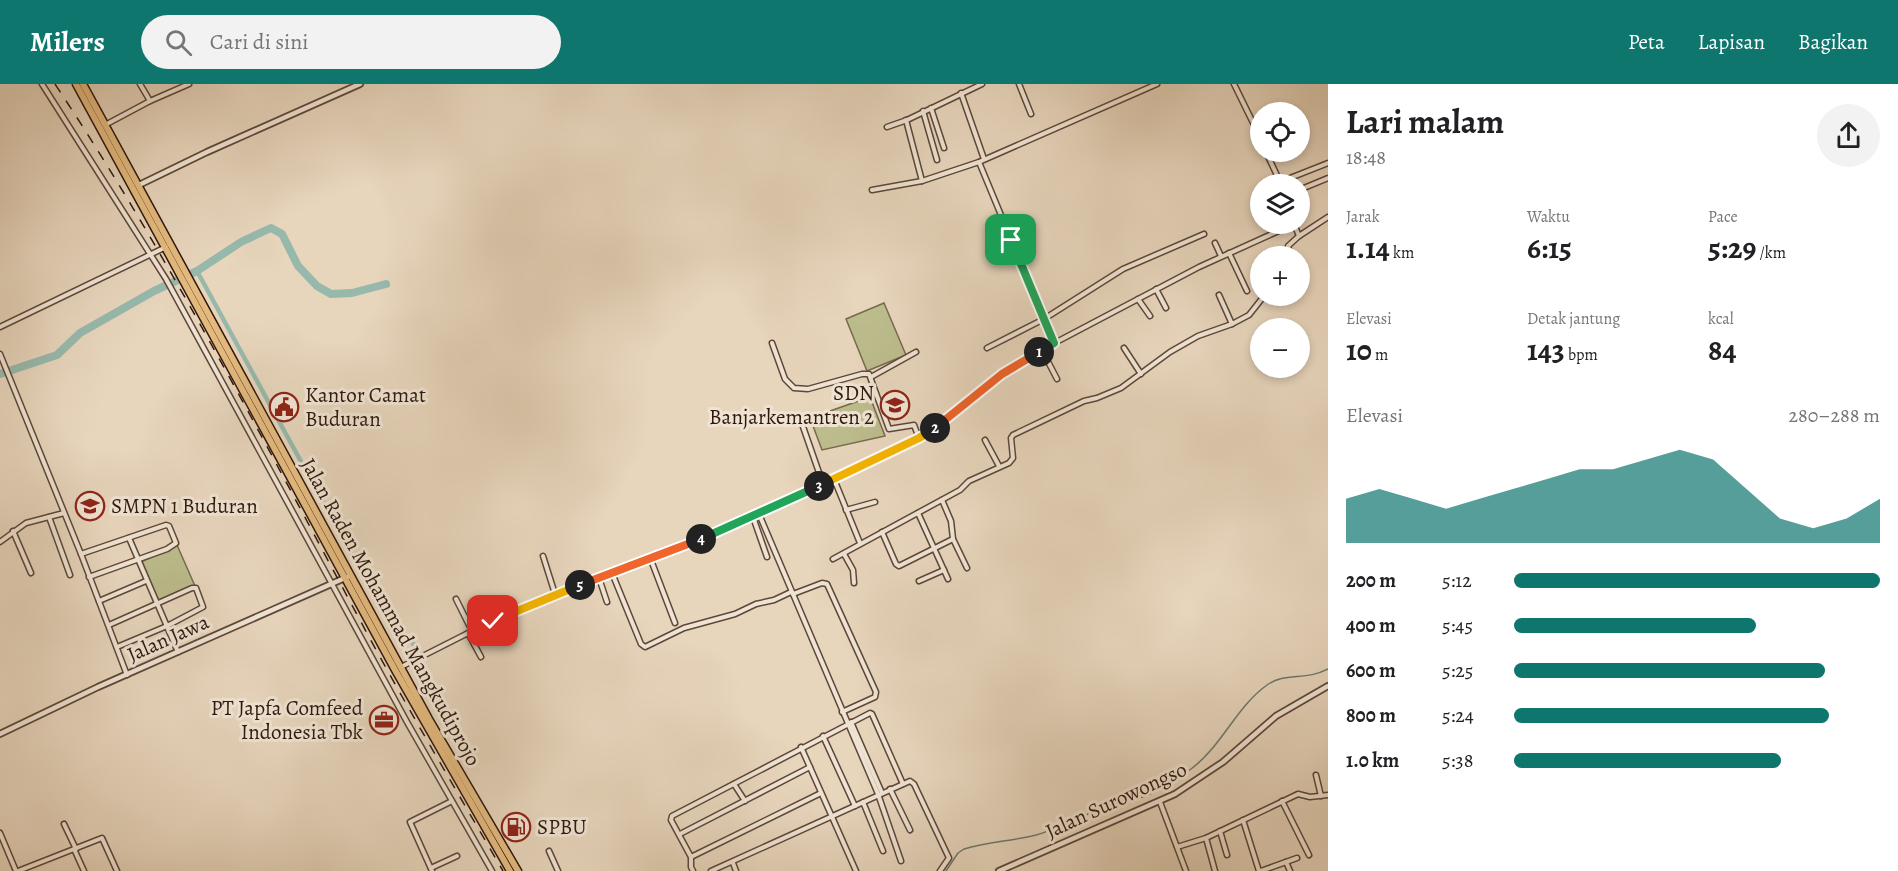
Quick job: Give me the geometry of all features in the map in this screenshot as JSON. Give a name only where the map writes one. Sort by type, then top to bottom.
[{"type":"highway","name":"Jalan Raden Mohammad Mangkudiprojo","points":[[76,84],[181,271]]},
{"type":"highway","name":"Jalan Raden Mohammad Mangkudiprojo","points":[[83,84],[420,714],[510,871]]},
{"type":"highway","name":"Jalan Raden Mohammad Mangkudiprojo","points":[[348,576],[518,871]]},
{"type":"street","points":[[42,84],[166,279],[407,722],[492,871]]},
{"type":"street","points":[[140,84],[150,101]]},
{"type":"street","points":[[173,84],[175,89]]},
{"type":"street","points":[[105,125],[150,101],[189,84]]},
{"type":"street","points":[[139,185],[360,84]]},
{"type":"street","points":[[887,127],[982,84]]},
{"type":"street","points":[[1020,84],[1031,114]]},
{"type":"street","points":[[872,190],[922,181],[979,162],[1157,84]]},
{"type":"street","points":[[1234,84],[1250,117]]},
{"type":"street","points":[[961,93],[984,159]]},
{"type":"street","points":[[931,108],[944,148]]},
{"type":"street","points":[[922,111],[937,160]]},
{"type":"street","points":[[906,120],[922,181]]},
{"type":"street","points":[[979,162],[1054,343]]},
{"type":"street","points":[[1302,174],[1328,163]]},
{"type":"street","points":[[1310,185],[1328,178]]},
{"type":"street","points":[[1288,246],[1328,217]]},
{"type":"street","points":[[401,667],[470,632],[555,594],[651,560],[753,517],[834,479],[932,431],[1002,374],[1041,350],[1156,289],[1221,256],[1294,224],[1299,236]]},
{"type":"street","points":[[987,348],[1044,319],[1123,269],[1204,234]]},
{"type":"street","points":[[1215,243],[1221,256]]},
{"type":"street","points":[[0,327],[166,247]]},
{"type":"street","points":[[1229,253],[1247,291]]},
{"type":"street","points":[[1156,289],[1166,308]]},
{"type":"street","points":[[1219,295],[1232,324]]},
{"type":"street","points":[[1138,299],[1150,316]]},
{"type":"street","points":[[833,559],[960,490],[969,481],[1009,463],[1013,458],[1011,438],[1013,435],[1084,401],[1113,392],[1170,352],[1198,336],[1232,324],[1249,315],[1256,306]]},
{"type":"street","points":[[772,343],[785,379],[794,388],[808,389],[867,373],[871,377],[889,429],[914,425],[919,438]]},
{"type":"street","points":[[1124,348],[1141,374]]},
{"type":"street","points":[[1041,350],[1057,380]]},
{"type":"street","points":[[871,377],[916,352]]},
{"type":"street","points":[[0,354],[127,675]]},
{"type":"street","points":[[801,421],[823,484]]},
{"type":"street","points":[[985,440],[999,466]]},
{"type":"street","points":[[834,479],[860,543]]},
{"type":"street","points":[[942,500],[951,521],[953,539],[967,568]]},
{"type":"street","points":[[846,510],[874,502]]},
{"type":"street","points":[[0,542],[26,523],[64,513]]},
{"type":"street","points":[[918,513],[948,579]]},
{"type":"street","points":[[759,514],[842,712],[880,793],[901,861]]},
{"type":"street","points":[[49,517],[69,575]]},
{"type":"street","points":[[753,517],[767,557]]},
{"type":"street","points":[[81,554],[166,525],[169,526],[176,543],[174,546],[89,577]]},
{"type":"street","points":[[13,531],[31,573]]},
{"type":"street","points":[[882,532],[897,566],[953,539]]},
{"type":"street","points":[[129,538],[178,652]]},
{"type":"street","points":[[844,554],[853,570],[855,583]]},
{"type":"street","points":[[543,556],[555,594]]},
{"type":"street","points":[[651,560],[675,622]]},
{"type":"street","points":[[919,581],[944,570]]},
{"type":"street","points":[[612,573],[641,644],[645,647],[693,625],[827,584],[876,692],[875,697],[842,712]]},
{"type":"street","name":"Jalan Jawa","points":[[0,734],[348,576]]},
{"type":"street","points":[[599,578],[607,602]]},
{"type":"street","points":[[99,601],[146,581]]},
{"type":"street","points":[[109,625],[156,603],[196,588],[203,608],[167,626],[117,646]]},
{"type":"street","points":[[456,599],[482,657]]},
{"type":"street","name":"Jalan Surowongso","points":[[999,871],[1160,802],[1189,786],[1223,762],[1276,716],[1328,686]]},
{"type":"street","points":[[691,870],[691,857],[671,820],[672,816],[870,713],[873,714],[903,784]]},
{"type":"street","points":[[824,736],[855,806]]},
{"type":"street","points":[[801,747],[856,871]]},
{"type":"street","points":[[680,834],[810,767]]},
{"type":"street","points":[[1316,775],[1320,796]]},
{"type":"street","points":[[711,871],[910,781],[914,783],[949,858],[940,871]]},
{"type":"street","points":[[734,784],[745,801]]},
{"type":"street","points":[[890,789],[910,830]]},
{"type":"street","points":[[691,857],[821,793]]},
{"type":"street","points":[[1177,847],[1206,838],[1298,794],[1328,795]]},
{"type":"street","points":[[452,801],[410,822],[431,870],[457,856]]},
{"type":"street","points":[[1282,801],[1309,855]]},
{"type":"street","points":[[862,802],[883,851]]},
{"type":"street","points":[[1160,802],[1186,871]]},
{"type":"street","points":[[1243,820],[1260,871],[1297,858]]},
{"type":"street","points":[[64,824],[84,871]]},
{"type":"street","points":[[1220,831],[1227,855]]},
{"type":"street","points":[[0,833],[17,871],[102,837],[117,871]]},
{"type":"street","points":[[1206,838],[1215,871]]},
{"type":"street","points":[[549,851],[558,871]]},
{"type":"street","points":[[1286,862],[1290,871]]},
{"type":"street","points":[[733,863],[736,871]]},
{"type":"green space","points":[[884,303],[906,355],[867,371],[846,319]]},
{"type":"green space","points":[[870,397],[885,436],[822,450],[810,418]]},
{"type":"green space","points":[[177,545],[195,586],[158,601],[141,562]]},
{"type":"waterway","points":[[0,374],[57,355],[80,333],[154,291],[197,271],[241,242],[271,228],[282,234],[298,266],[317,286],[331,294],[352,293],[386,284]]},
{"type":"waterway","points":[[197,271],[388,621],[416,648],[421,660],[427,693]]},
{"type":"waterway","points":[[946,871],[958,853],[964,849],[1036,835],[1101,809],[1146,796],[1202,760],[1246,704],[1267,685],[1281,679],[1312,675],[1328,669]]},
{"type":"railway","points":[[55,84],[97,149],[176,282],[378,653],[503,871]]},
{"type":"place","name":"SDN Banjarkemantren 2","points":[[895,405]]},
{"type":"place","name":"Kantor Camat Buduran","points":[[284,407]]},
{"type":"place","name":"SMPN 1 Buduran","points":[[90,506]]},
{"type":"place","name":"PT Japfa Comfeed Indonesia Tbk","points":[[384,720]]},
{"type":"place","name":"SPBU","points":[[516,827]]},
{"type":"route","points":[[493,621],[545,598],[651,560],[717,533],[919,438],[932,431],[1002,374],[1054,343],[1011,240]]}]
